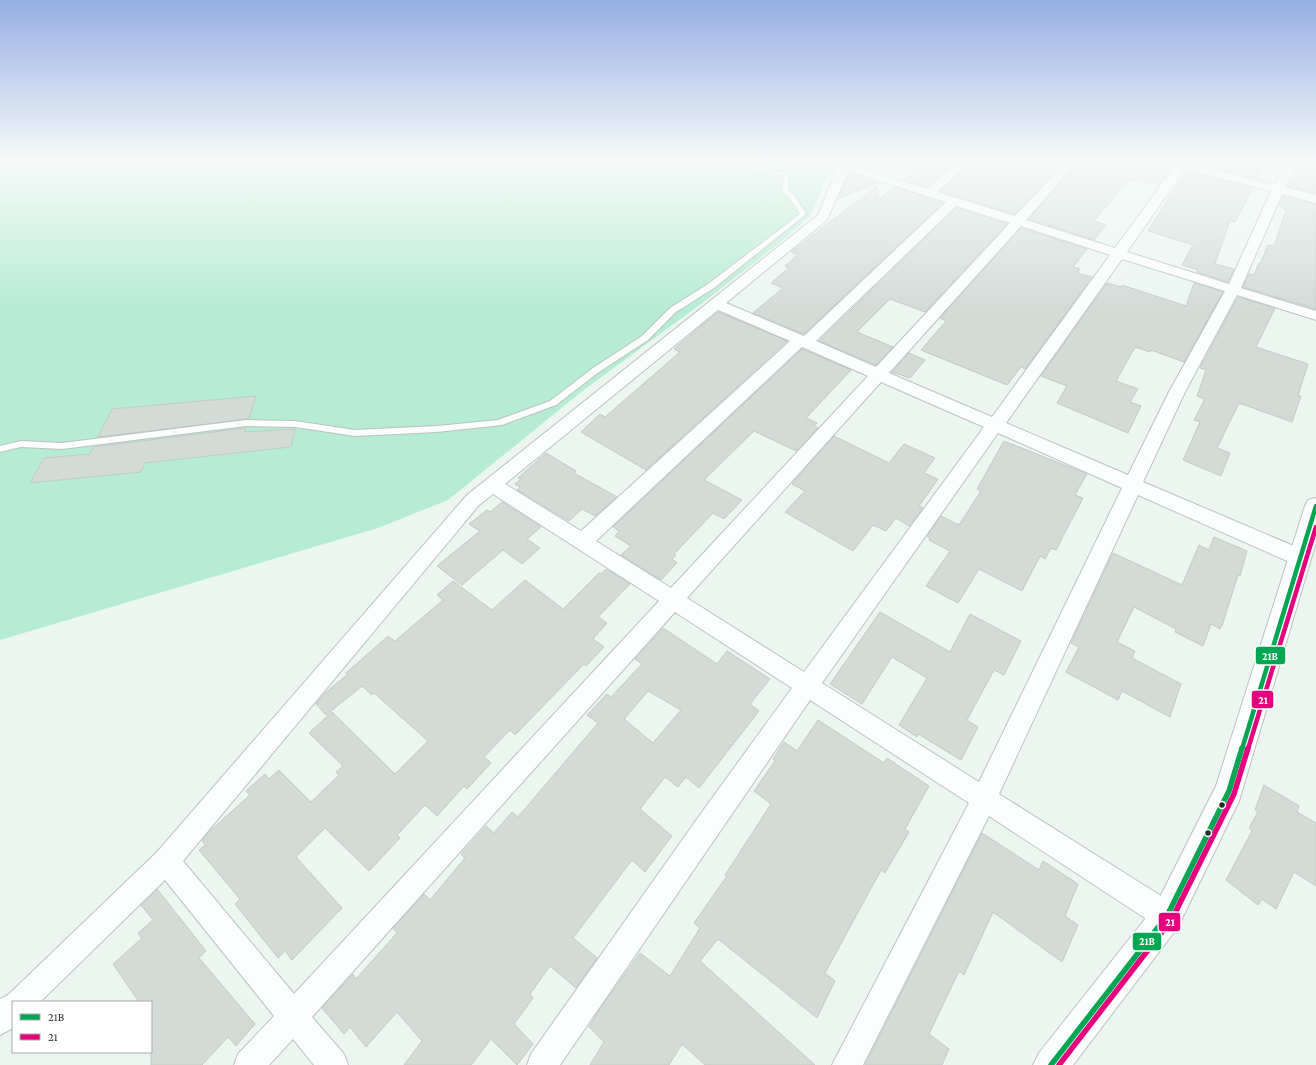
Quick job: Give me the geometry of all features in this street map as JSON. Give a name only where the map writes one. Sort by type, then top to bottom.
[{"type":"main road","points":[[1051,1065],[1167,916],[1229,791],[1316,506]]},
{"type":"street","points":[[20,1001],[166,861],[473,500],[717,304],[823,217],[826,211]]},
{"type":"street","points":[[583,541],[802,342],[944,211]]},
{"type":"street","points":[[984,211],[1316,316]]},
{"type":"street","points":[[249,1065],[673,598],[1030,211]]},
{"type":"street","points":[[542,1065],[706,828],[994,424],[1149,211]]},
{"type":"street","points":[[847,1065],[984,799],[1134,486],[1177,392],[1233,289],[1268,211]]},
{"type":"street","points":[[717,304],[1301,558]]},
{"type":"street","points":[[492,484],[673,598],[807,686],[1167,916]]},
{"type":"street","points":[[166,861],[333,1065]]},
{"type":"street","points":[[0,1020],[12,1008]]},
{"type":"lane","points":[[0,449],[21,444],[62,446],[246,423],[295,424],[356,433],[437,429],[499,423],[552,404],[596,370],[645,338],[673,310],[711,286],[803,214],[801,211]]},
{"type":"green space","points":[[0,211],[812,211],[809,217],[778,244],[701,304],[585,389],[448,500],[378,528],[0,640]]},
{"type":"building","points":[[845,211],[935,211],[804,334],[753,313],[783,288],[771,283],[789,268],[785,266],[798,254],[791,252]]},
{"type":"building","points":[[953,211],[965,211],[1007,224],[925,312],[890,299],[857,332],[893,347],[876,365],[819,341]]},
{"type":"building","points":[[1004,211],[1018,211],[1015,214]]},
{"type":"building","points":[[1036,211],[1103,211],[1094,221],[1106,225],[1094,240],[1029,219]]},
{"type":"building","points":[[1161,211],[1241,211],[1235,222],[1230,221],[1215,264],[1234,269],[1228,282],[1197,272],[1198,270],[1182,265],[1193,245],[1148,231]]},
{"type":"building","points":[[1286,211],[1316,211],[1316,309],[1243,287],[1249,274],[1254,275],[1268,245],[1274,246]]},
{"type":"building","points":[[1021,228],[1087,249],[1073,267],[1080,269],[1077,273],[1092,277],[1025,369],[1021,367],[1007,385],[921,350],[946,321],[940,318]]},
{"type":"building","points":[[1107,283],[1121,287],[1122,285],[1186,306],[1194,283],[1223,292],[1184,362],[1151,350],[1150,352],[1135,347],[1116,381],[1138,389],[1130,402],[1141,406],[1128,433],[1057,403],[1067,386],[1041,376]]},
{"type":"building","points":[[1238,297],[1275,308],[1256,347],[1308,364],[1298,395],[1301,396],[1292,422],[1239,403],[1217,448],[1230,453],[1221,476],[1183,460],[1200,422],[1194,420],[1205,399],[1197,396],[1206,370],[1200,368]]},
{"type":"building","points":[[718,312],[787,341],[646,470],[581,432],[600,414],[605,417],[680,352],[674,349]]},
{"type":"building","points":[[802,349],[851,370],[806,418],[817,423],[814,426],[818,428],[796,451],[754,431],[704,480],[742,500],[724,519],[713,513],[674,554],[676,555],[672,559],[677,563],[661,580],[621,555],[631,546],[615,536],[619,531],[613,527]]},
{"type":"building","points":[[909,353],[925,360],[910,378],[892,372]]},
{"type":"building","points":[[256,396],[249,419],[98,437],[112,409]]},
{"type":"building","points":[[246,428],[245,432],[295,429],[291,447],[145,463],[141,472],[30,483],[44,458],[90,454],[94,447]]},
{"type":"building","points":[[834,436],[889,463],[904,444],[935,458],[924,473],[938,479],[919,506],[923,508],[909,526],[896,518],[886,531],[873,525],[853,551],[785,512],[805,491],[792,484]]},
{"type":"building","points":[[1004,441],[1087,474],[1075,495],[1083,498],[1056,550],[1051,548],[1045,559],[1040,556],[1022,591],[979,569],[958,603],[926,586],[950,551],[929,540],[930,538],[927,536],[941,516],[959,525],[981,491],[977,489]]},
{"type":"building","points":[[546,453],[576,471],[574,473],[617,497],[595,516],[582,509],[569,521],[517,490],[520,487],[515,484],[521,479],[518,478]]},
{"type":"building","points":[[502,502],[541,527],[527,539],[540,548],[522,564],[503,550],[462,585],[437,566],[480,531],[469,524],[487,510],[490,512]]},
{"type":"building","points":[[1214,537],[1247,551],[1240,576],[1238,575],[1220,629],[1211,624],[1203,646],[1175,632],[1176,629],[1134,607],[1117,642],[1135,651],[1132,658],[1181,684],[1170,717],[1122,691],[1118,700],[1066,672],[1079,647],[1071,643],[1113,553],[1182,585],[1199,545],[1209,550]]},
{"type":"building","points":[[606,569],[630,584],[598,617],[607,623],[593,639],[604,647],[586,666],[584,664],[515,735],[510,730],[484,757],[491,763],[467,789],[464,786],[437,816],[425,805],[397,835],[400,838],[369,871],[325,828],[296,857],[342,908],[292,960],[285,951],[278,958],[235,904],[240,899],[199,850],[205,845],[202,840],[250,795],[246,791],[265,774],[269,779],[279,770],[311,802],[339,775],[336,772],[343,766],[309,733],[332,712],[395,774],[428,741],[374,693],[372,695],[362,686],[326,715],[316,704],[325,693],[348,674],[346,673],[388,636],[395,641],[443,600],[437,595],[453,581],[492,610],[525,580],[563,609],[599,573],[601,574]]},
{"type":"building","points":[[880,612],[950,652],[970,614],[1021,641],[1004,675],[994,670],[967,720],[978,727],[961,760],[918,734],[917,737],[899,725],[927,678],[892,657],[862,704],[830,684]]},
{"type":"building","points":[[663,628],[717,664],[727,651],[770,679],[750,704],[759,711],[699,788],[686,777],[678,787],[665,777],[640,809],[672,836],[645,872],[632,860],[573,938],[597,958],[576,988],[550,966],[530,994],[533,998],[514,1024],[533,1044],[517,1065],[491,1039],[471,1065],[404,1065],[422,1041],[397,1012],[366,1047],[350,1027],[344,1034],[322,1008],[353,974],[356,979],[397,933],[393,928],[424,894],[430,900],[465,858],[461,854],[486,826],[494,833],[512,812],[518,817],[598,723],[587,715],[607,694],[611,697],[642,664],[635,659]],"holes":[[[648,691],[681,710],[653,743],[624,719]]]},
{"type":"building","points":[[818,720],[884,763],[887,758],[929,786],[905,829],[909,832],[885,873],[881,870],[825,973],[835,981],[817,1018],[718,939],[700,961],[815,1065],[705,1065],[682,1044],[669,1065],[590,1065],[604,1042],[589,1027],[600,1009],[640,953],[670,976],[700,928],[694,923],[727,876],[725,875],[771,804],[754,791],[775,761],[773,759],[784,742],[797,751]]},
{"type":"building","points":[[1264,785],[1299,806],[1297,812],[1316,823],[1316,886],[1294,872],[1276,909],[1262,899],[1258,905],[1226,880],[1252,831],[1249,828],[1258,812],[1255,810]]},
{"type":"building","points":[[982,833],[1039,870],[1043,861],[1078,884],[1065,916],[1078,925],[1062,962],[993,912],[964,975],[959,971],[929,1034],[949,1049],[942,1065],[865,1065]]},
{"type":"building","points":[[157,889],[206,951],[199,958],[255,1024],[236,1046],[228,1037],[202,1065],[151,1065],[152,1001],[138,1001],[113,964],[142,938],[138,933],[153,920],[141,905]]},
{"type":"transit line","name":"21B","points":[[1051,1065],[1167,916],[1229,791],[1316,506]]},
{"type":"transit line","name":"21","points":[[1059,1065],[1172,919],[1234,794],[1316,527]]}]
